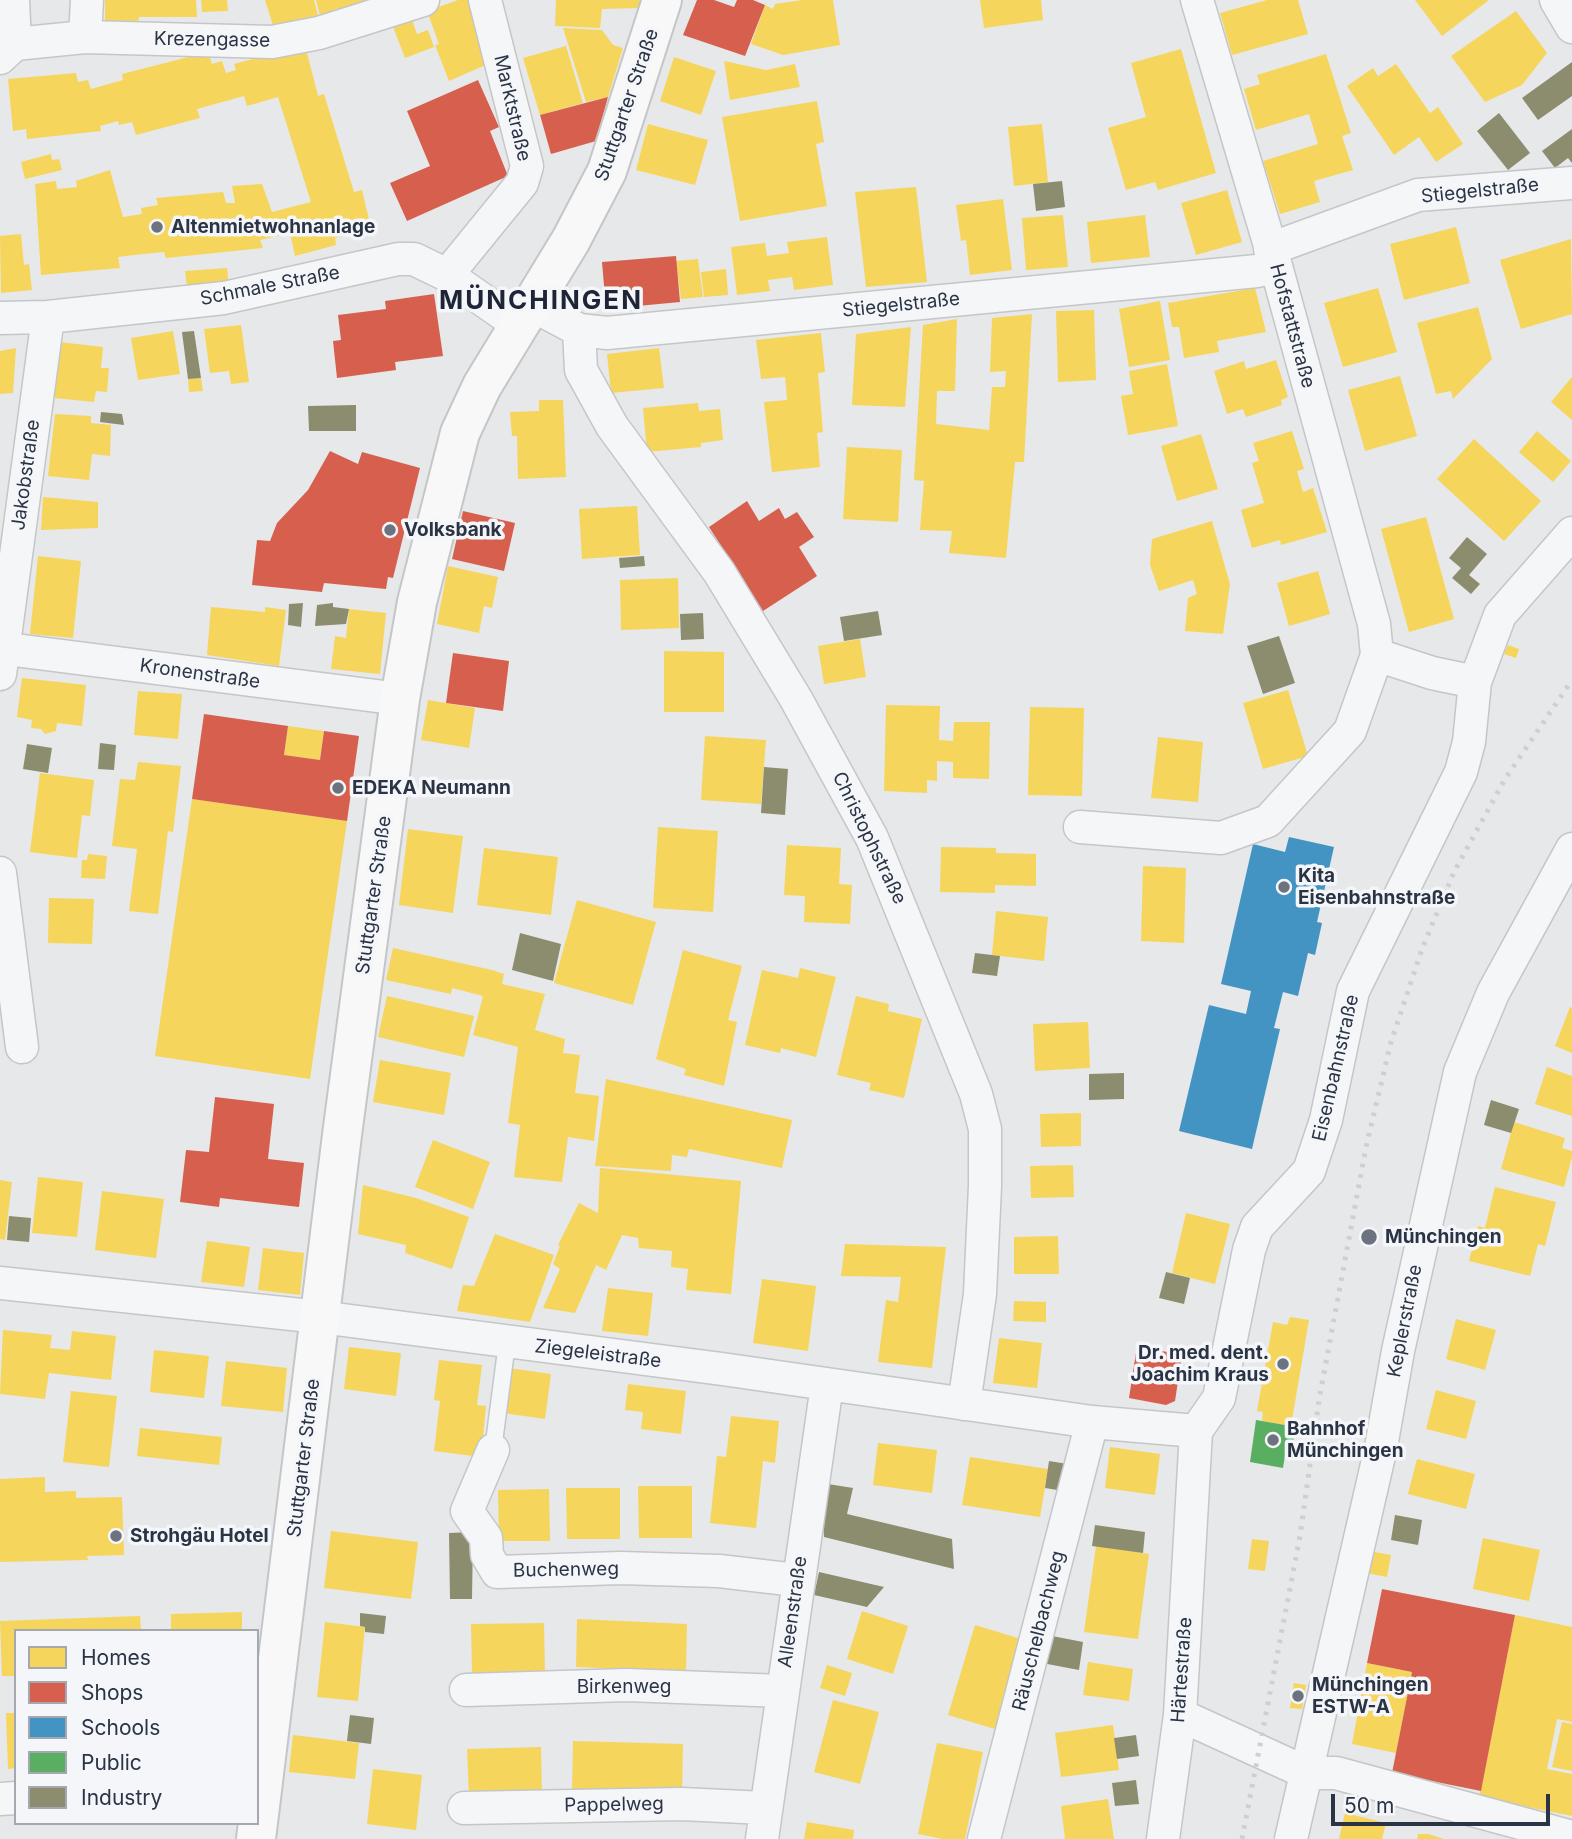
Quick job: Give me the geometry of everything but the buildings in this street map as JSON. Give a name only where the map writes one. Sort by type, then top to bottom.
[{"type":"street","points":[[7,51],[13,0]]},
{"type":"street","points":[[85,37],[87,0]]},
{"type":"street","name":"Krezengasse","points":[[7,51],[85,37],[272,42],[319,33],[423,0]]},
{"type":"street","name":"Marktstraße","points":[[447,275],[522,183],[527,166],[485,0]]},
{"type":"street","name":"Stuttgarter Straße","points":[[260,1788],[400,699],[417,602],[460,433],[482,386],[572,240],[607,170],[662,0]]},
{"type":"street","name":"Hofstattstraße","points":[[1080,827],[1221,838],[1268,821],[1350,731],[1377,655],[1374,624],[1273,257],[1196,0]]},
{"type":"street","points":[[1556,0],[1572,27]]},
{"type":"street","name":"Stiegelstraße","points":[[525,315],[579,330],[607,333],[1256,271],[1273,257],[1418,195],[1572,183]]},
{"type":"street","name":"Schmale Straße","points":[[0,318],[48,317],[224,298],[398,259],[414,259],[447,275],[486,302],[525,315]]},
{"type":"street","name":"Jakobstraße","points":[[1,657],[48,317]]},
{"type":"street","name":"Christophstraße","points":[[579,330],[581,370],[612,426],[719,572],[817,734],[872,838],[927,965],[976,1094],[985,1129],[985,1186],[980,1294],[964,1404]]},
{"type":"street","name":"Eisenbahnstraße","points":[[1196,1431],[1219,1398],[1249,1250],[1257,1227],[1309,1171],[1326,1120],[1353,991],[1461,772],[1469,742],[1475,682],[1500,615],[1572,533]]},
{"type":"street","points":[[1377,655],[1432,673],[1475,682]]},
{"type":"street","name":"Kronenstraße","points":[[1,657],[400,699]]},
{"type":"street","name":"Keplerstraße","points":[[1291,1839],[1381,1447],[1401,1337],[1460,1072],[1493,993],[1572,849]]},
{"type":"street","points":[[0,873],[22,1047]]},
{"type":"street","name":"Ziegeleistraße","points":[[0,1283],[320,1317],[1092,1422],[1196,1431]]},
{"type":"street","name":"Alleenstraße","points":[[763,1824],[796,1580],[827,1385]]},
{"type":"street","name":"Räuschelbachweg","points":[[984,1839],[1092,1422]]},
{"type":"street","name":"Härtestraße","points":[[1163,1839],[1180,1715],[1196,1431]]},
{"type":"street","name":"Buchenweg","points":[[494,1450],[467,1511],[486,1538],[486,1555],[497,1572],[621,1568],[719,1571],[796,1580]]},
{"type":"street","name":"Birkenweg","points":[[466,1690],[627,1685],[782,1691]]},
{"type":"street","points":[[1180,1715],[1307,1773],[1336,1773],[1572,1837]]},
{"type":"street","name":"Pappelweg","points":[[464,1808],[682,1804],[763,1824]]},
{"type":"lane","name":"Buchenweg","points":[[494,1450],[507,1343]]},
{"type":"railway","points":[[1242,1839],[1300,1536],[1319,1400],[1366,1147],[1391,1042],[1422,949],[1454,872],[1505,779],[1572,680]]},
{"type":"place","name":"Altenmietwohnanlage","points":[[157,227]]},
{"type":"place","name":"Volksbank","points":[[390,530]]},
{"type":"place","name":"EDEKA Neumann","points":[[338,788]]},
{"type":"place","name":"Kita Eisenbahnstraße","points":[[1284,887]]},
{"type":"place","name":"Münchingen","points":[[1369,1237]]},
{"type":"place","name":"Dr. med. dent. Joachim Kraus","points":[[1283,1364]]},
{"type":"place","name":"Bahnhof Münchingen","points":[[1273,1440]]},
{"type":"place","name":"Strohgäu Hotel","points":[[116,1536]]},
{"type":"place","name":"Münchingen ESTW-A","points":[[1298,1696]]},
{"type":"district","name":"MÜNCHINGEN","points":[[541,301]]}]
